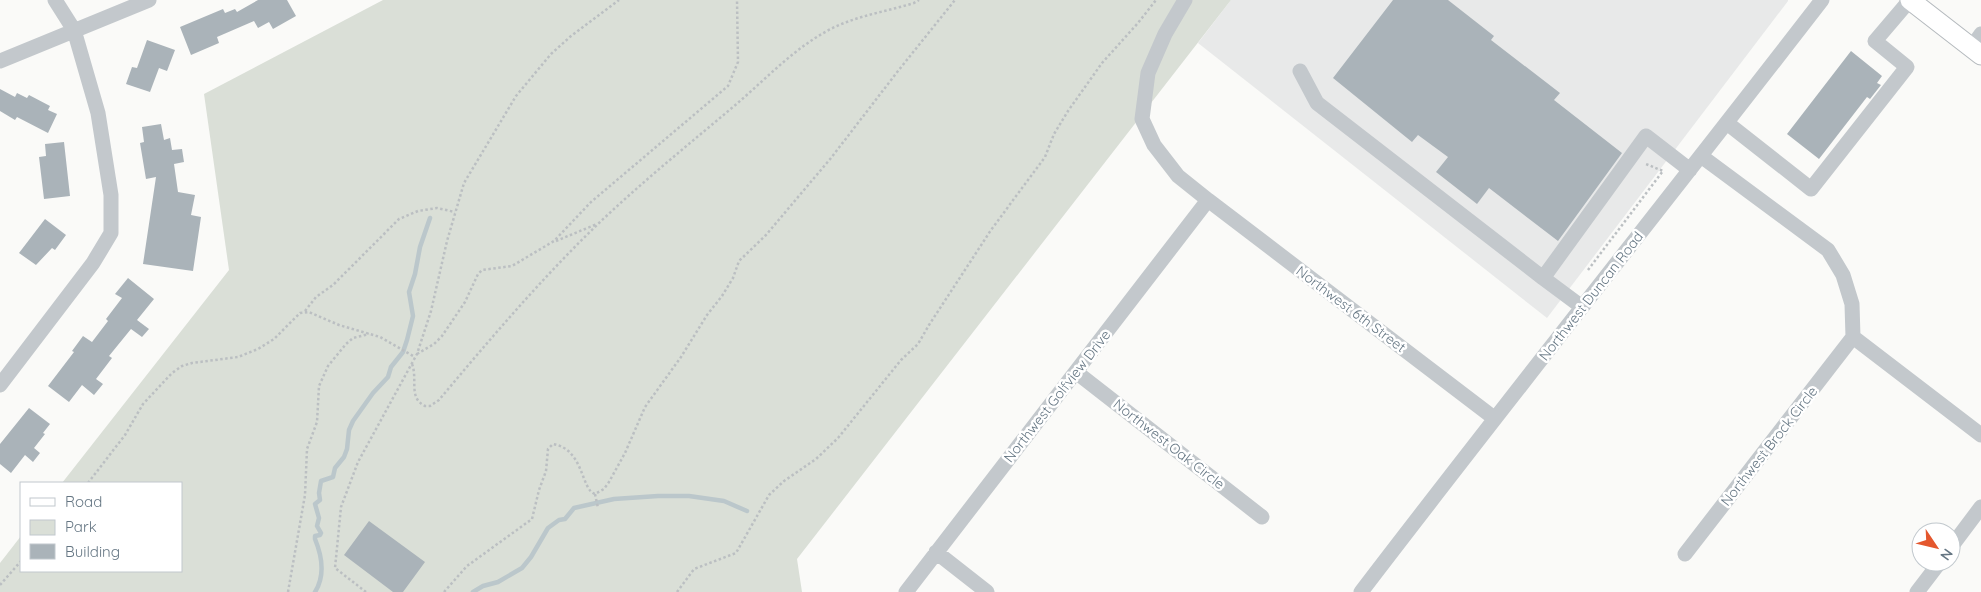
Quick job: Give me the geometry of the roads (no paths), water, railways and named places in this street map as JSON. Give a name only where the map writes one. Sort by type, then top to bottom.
[{"type":"main road","points":[[1910,0],[1978,46]]},
{"type":"street","points":[[0,385],[5,373],[93,263],[111,233],[111,195],[98,113],[74,30],[55,0]]},
{"type":"street","points":[[0,61],[149,0]]},
{"type":"street","name":"Northwest 6th Street","points":[[1185,0],[1164,34],[1148,73],[1142,119],[1154,146],[1178,176],[1494,418]]},
{"type":"street","name":"Northwest Duncan Road","points":[[1361,592],[1494,418],[1702,156],[1822,0]]},
{"type":"street","points":[[1727,123],[1811,190],[1907,67],[1875,41],[1910,0]]},
{"type":"street","points":[[1300,71],[1316,103],[1582,307]]},
{"type":"street","points":[[1543,278],[1646,136],[1690,170]]},
{"type":"street","points":[[1702,156],[1828,250],[1843,275],[1852,304],[1853,337],[1981,435]]},
{"type":"street","name":"Northwest Golfview Drive","points":[[906,592],[1208,200]]},
{"type":"street","name":"Northwest Brock Circle","points":[[1685,554],[1853,337]]},
{"type":"street","name":"Northwest Oak Circle","points":[[1076,372],[1262,517]]},
{"type":"street","points":[[1961,534],[1981,507]]},
{"type":"street","points":[[936,552],[987,592]]},
{"type":"street","points":[[1918,592],[1933,572]]},
{"type":"waterway","points":[[315,592],[321,573],[321,559],[315,539],[315,536],[321,533],[317,526],[319,518],[315,504],[320,500],[321,481],[333,477],[335,468],[344,457],[347,449],[349,430],[353,421],[373,393],[388,377],[391,367],[403,352],[413,316],[409,292],[415,274],[420,247],[430,218]]},
{"type":"waterway","points":[[473,592],[483,586],[498,582],[522,568],[531,557],[548,528],[559,520],[565,519],[574,508],[614,499],[689,496],[724,501],[747,511]]}]
